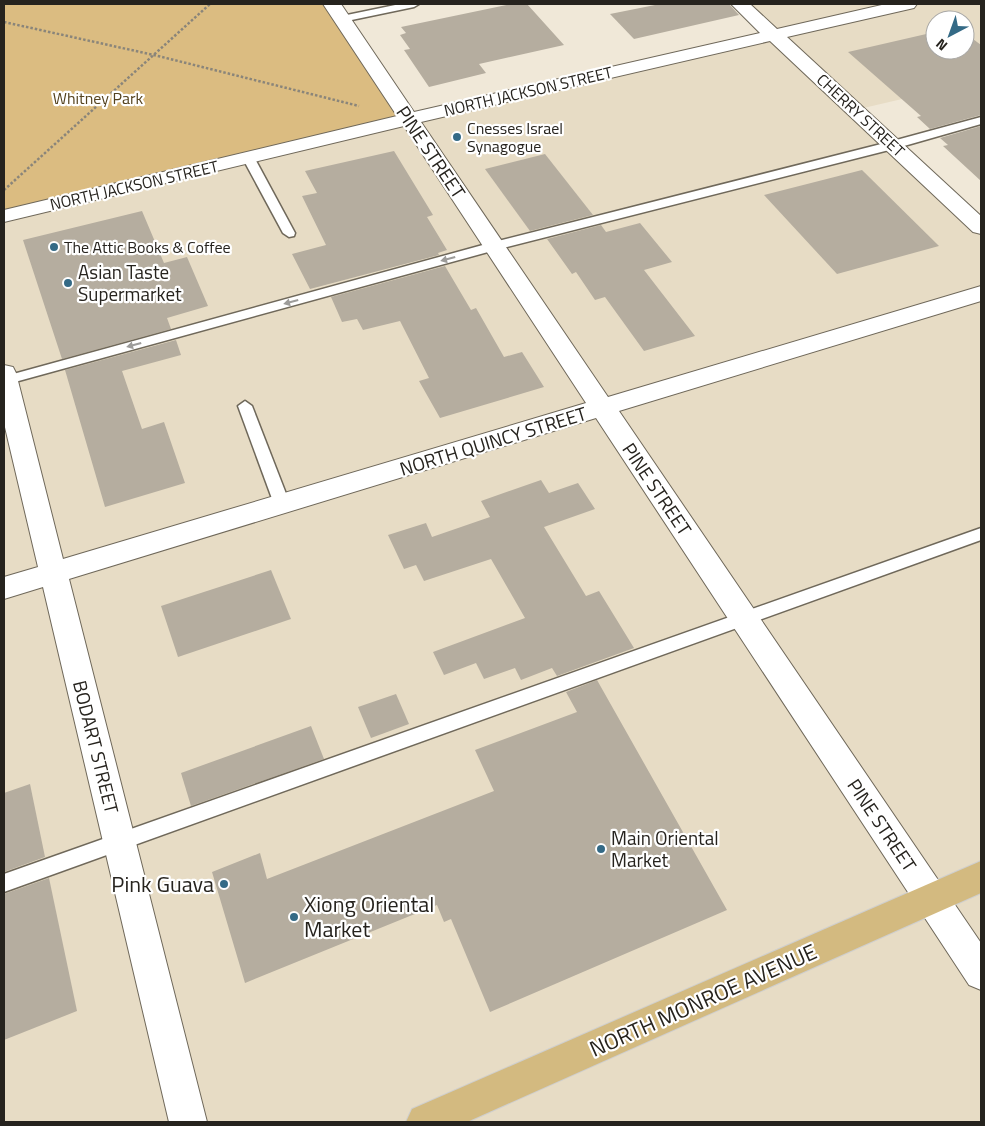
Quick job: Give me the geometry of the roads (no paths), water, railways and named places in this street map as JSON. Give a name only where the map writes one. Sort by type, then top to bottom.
[{"type":"main road","name":"NORTH MONROE AVENUE","points":[[425,1122],[981,877]]},
{"type":"street","name":"CHERRY STREET","points":[[740,4],[981,227]]},
{"type":"street","name":"NORTH JACKSON STREET","points":[[4,216],[409,119],[908,4]]},
{"type":"street","name":"PINE STREET","points":[[337,11],[981,973]]},
{"type":"street","name":"NORTH QUINCY STREET","points":[[4,588],[981,293]]},
{"type":"street","name":"BODART STREET","points":[[5,377],[188,1122]]},
{"type":"lane","points":[[337,11],[414,4]]},
{"type":"lane","points":[[5,377],[494,246],[893,145],[981,120]]},
{"type":"lane","points":[[248,157],[289,233]]},
{"type":"lane","points":[[244,406],[282,504]]},
{"type":"lane","points":[[4,883],[745,620],[981,534]]},
{"type":"place","name":"Cnesses Israel Synagogue","points":[[457,137]]},
{"type":"place","name":"The Attic Books & Coffee","points":[[54,247]]},
{"type":"place","name":"Asian Taste Supermarket","points":[[68,283]]},
{"type":"place","name":"Main Oriental Market","points":[[601,849]]},
{"type":"place","name":"Pink Guava","points":[[224,884]]},
{"type":"place","name":"Xiong Oriental Market","points":[[294,917]]},
{"type":"park label","name":"Whitney Park","points":[[98,98]]}]
